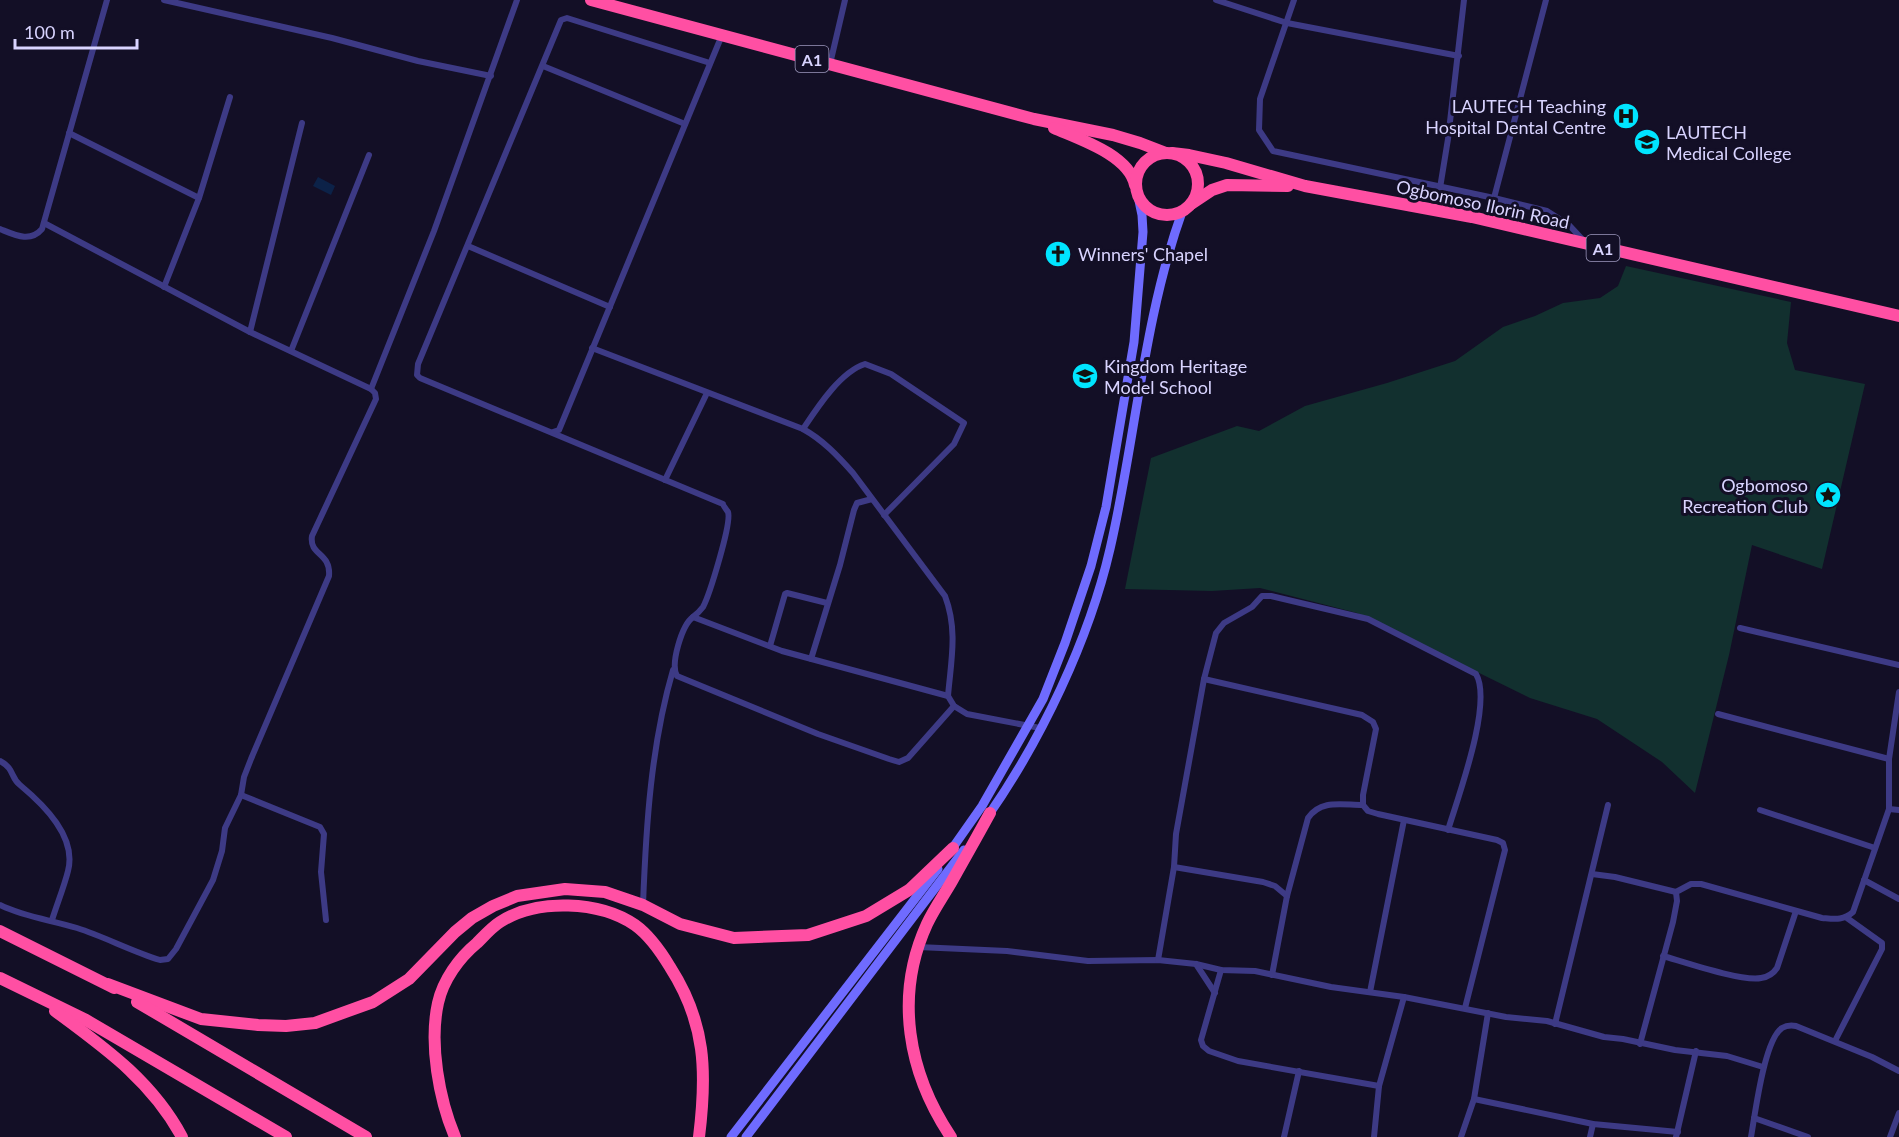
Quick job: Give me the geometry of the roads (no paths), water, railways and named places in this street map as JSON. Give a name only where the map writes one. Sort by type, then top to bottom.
[{"type":"highway","name":"A1","points":[[591,0],[1034,119],[1113,135],[1169,153],[1218,161],[1305,186]]},
{"type":"highway","name":"A1","points":[[1034,119],[1113,157],[1132,175],[1137,193]]},
{"type":"highway","points":[[1169,153],[1182,157],[1191,164],[1198,185],[1196,196],[1186,208],[1172,215],[1162,215],[1152,212],[1144,205],[1137,193],[1136,180],[1143,164],[1149,158],[1169,153]]},
{"type":"highway","name":"A1","points":[[1186,208],[1212,190],[1227,185],[1305,186]]},
{"type":"highway","name":"Ogbomoso Ilorin Road","points":[[1305,186],[1472,217],[1899,316]]},
{"type":"highway","points":[[951,1137],[935,1112],[921,1082],[912,1042],[910,998],[912,971],[918,947],[928,923],[990,813]]},
{"type":"highway","points":[[108,984],[201,1019],[286,1026],[315,1023],[373,1002],[409,979],[472,918],[517,896],[542,891],[605,892],[643,904],[680,924],[734,938],[808,935],[866,916],[909,890],[953,848]]},
{"type":"highway","points":[[455,1137],[443,1102],[435,1029],[438,1001],[450,976],[463,956],[500,922],[523,911],[546,906],[569,905],[594,908],[635,925],[663,955],[685,989],[699,1031],[704,1082],[699,1137]]},
{"type":"highway","points":[[0,931],[108,984],[366,1137]]},
{"type":"highway","points":[[0,978],[86,1020],[286,1137]]},
{"type":"highway","points":[[27,991],[104,1047],[142,1082],[171,1116],[182,1137]]},
{"type":"street","points":[[0,229],[18,236],[32,237],[42,229],[106,0]]},
{"type":"street","points":[[164,0],[332,38],[418,61],[491,76]]},
{"type":"street","points":[[371,389],[434,231],[517,0]]},
{"type":"street","points":[[830,64],[845,0]]},
{"type":"street","points":[[1216,0],[1287,23],[1459,56]]},
{"type":"street","points":[[1294,0],[1260,99],[1259,130],[1273,151],[1494,198],[1547,212],[1569,225],[1588,245]]},
{"type":"street","points":[[1440,188],[1449,139],[1464,0]]},
{"type":"street","points":[[1494,198],[1546,0]]},
{"type":"street","points":[[643,904],[656,746],[664,701],[686,624],[701,610],[706,600],[729,520],[728,512],[723,504],[553,432],[545,431],[417,375],[418,364],[561,20],[567,18],[710,63]]},
{"type":"street","points":[[553,432],[559,430],[722,35]]},
{"type":"street","points":[[543,66],[685,124]]},
{"type":"street","points":[[164,287],[199,198],[230,97]]},
{"type":"street","points":[[250,332],[302,123]]},
{"type":"street","points":[[69,133],[199,198]]},
{"type":"street","points":[[291,351],[369,155]]},
{"type":"street","points":[[731,1137],[953,848],[982,806],[1042,699],[1065,643],[1092,566],[1106,507],[1134,342],[1141,276],[1142,215],[1137,193]]},
{"type":"street","points":[[746,1137],[961,855],[1023,761],[1040,728],[1083,636],[1105,570],[1125,476],[1160,284],[1186,208]]},
{"type":"street","points":[[0,905],[98,935],[152,958],[168,959],[188,929],[213,880],[222,851],[225,828],[241,795],[244,777],[329,576],[330,567],[314,549],[311,543],[312,536],[376,399],[371,389],[250,332],[44,223]]},
{"type":"street","points":[[468,246],[610,307]]},
{"type":"street","points":[[592,348],[803,429],[815,436],[836,454],[945,596],[951,611],[954,633],[948,696],[954,706],[967,714],[1040,728]]},
{"type":"street","points":[[803,429],[848,372],[865,364],[891,374],[954,414],[964,423],[954,444],[884,515]]},
{"type":"street","points":[[665,480],[707,393]]},
{"type":"street","points":[[1111,472],[1125,476]]},
{"type":"street","points":[[811,658],[857,503],[872,499]]},
{"type":"street","points":[[1092,566],[1105,570]]},
{"type":"street","points":[[770,646],[785,594],[790,593],[827,603]]},
{"type":"street","points":[[1158,960],[1174,867],[1176,834],[1204,679],[1216,633],[1224,623],[1252,607],[1262,596],[1271,596],[1368,619],[1476,675],[1482,688],[1477,729],[1448,830]]},
{"type":"street","points":[[693,616],[770,646],[948,696]]},
{"type":"street","points":[[1740,628],[1899,665]]},
{"type":"street","points":[[673,670],[677,676],[818,734],[899,762],[908,758],[954,706]]},
{"type":"street","points":[[1204,679],[1362,715],[1372,722],[1376,729],[1363,795],[1363,805],[1368,811],[1503,843],[1504,850],[1465,1008]]},
{"type":"street","points":[[1592,874],[1615,877],[1676,892],[1691,884],[1701,884],[1822,918],[1838,920],[1847,918],[1853,912],[1888,809],[1889,759],[1899,692]]},
{"type":"street","points":[[1718,714],[1889,759]]},
{"type":"street","points":[[0,761],[9,766],[17,783],[52,817],[67,843],[69,869],[52,920]]},
{"type":"street","points":[[241,795],[320,827],[324,834],[321,872],[326,920]]},
{"type":"street","points":[[1272,975],[1287,896],[1308,818],[1314,809],[1323,804],[1363,805]]},
{"type":"street","points":[[1555,1024],[1608,805]]},
{"type":"street","points":[[1888,809],[1899,810]]},
{"type":"street","points":[[1760,810],[1875,848]]},
{"type":"street","points":[[1370,993],[1404,820]]},
{"type":"street","points":[[1174,867],[1263,882],[1275,886],[1287,896]]},
{"type":"street","points":[[1864,880],[1899,898]]},
{"type":"street","points":[[1640,1044],[1673,922],[1677,901],[1676,892]]},
{"type":"street","points":[[1663,956],[1745,978],[1763,978],[1772,974],[1777,968],[1797,911]]},
{"type":"street","points":[[1836,1041],[1882,949],[1882,943],[1847,918]]},
{"type":"street","points":[[918,947],[1007,951],[1088,961],[1158,960],[1196,964],[1221,970],[1255,971],[1320,985],[1404,997],[1555,1024],[1640,1044],[1727,1056],[1763,1067]]},
{"type":"street","points":[[1196,964],[1215,993]]},
{"type":"street","points":[[1221,970],[1201,1040],[1203,1046],[1219,1056],[1238,1061],[1379,1086]]},
{"type":"street","points":[[1374,1137],[1379,1086],[1404,997]]},
{"type":"street","points":[[1461,1137],[1474,1099],[1488,1013]]},
{"type":"street","points":[[1751,1137],[1763,1067],[1779,1032],[1790,1025],[1836,1041],[1899,1071]]},
{"type":"street","points":[[1474,1099],[1593,1124],[1677,1134],[1696,1052]]},
{"type":"street","points":[[1284,1137],[1299,1071]]},
{"type":"street","points":[[1890,1137],[1899,1113]]},
{"type":"street","points":[[1754,1118],[1808,1137]]},
{"type":"street","points":[[1590,1137],[1593,1124]]},
{"type":"water","points":[[318,177],[335,186],[331,195],[313,186]]},
{"type":"place","name":"LAUTECH Teaching Hospital Dental Centre","points":[[1626,116]]},
{"type":"place","name":"LAUTECH Medical College","points":[[1647,142]]},
{"type":"place","name":"Winners' Chapel","points":[[1058,254]]},
{"type":"place","name":"Kingdom Heritage Model School","points":[[1085,376]]},
{"type":"place","name":"Ogbomoso Recreation Club","points":[[1828,495]]}]
